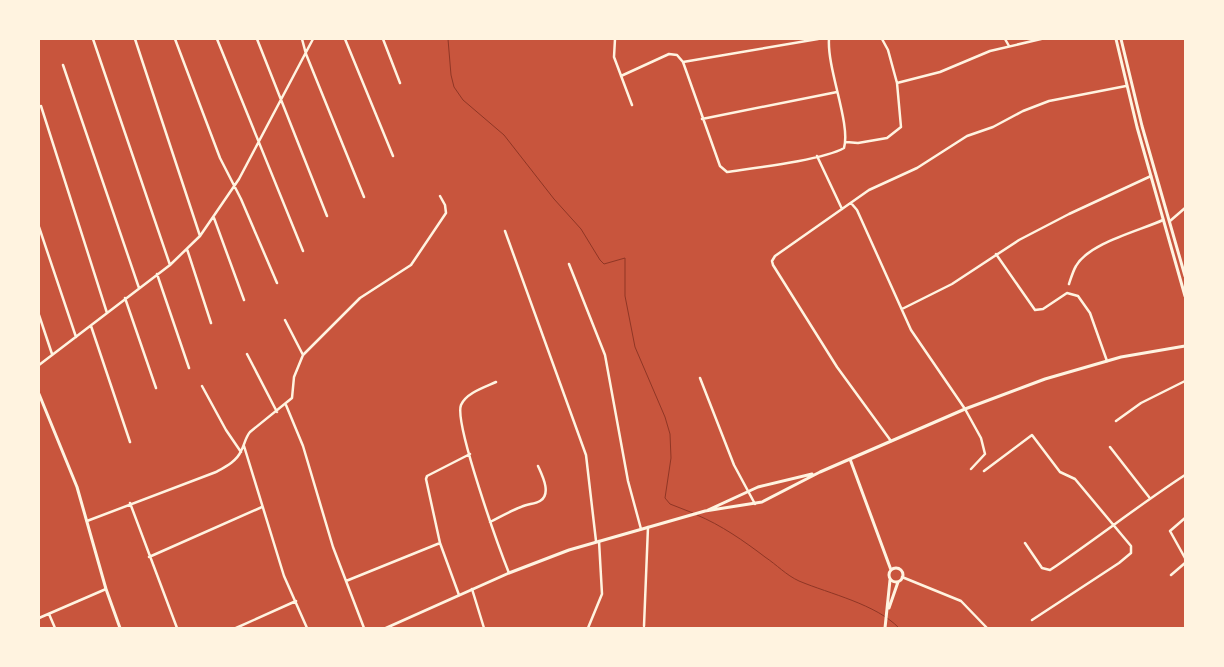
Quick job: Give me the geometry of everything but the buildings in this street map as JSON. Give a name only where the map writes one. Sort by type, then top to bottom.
[{"type":"street","points":[[93,39],[170,265]]},
{"type":"street","points":[[134,39],[200,236]]},
{"type":"street","points":[[175,39],[220,158],[277,283]]},
{"type":"street","points":[[217,39],[303,251]]},
{"type":"street","points":[[257,39],[327,216]]},
{"type":"street","points":[[302,39],[306,54],[364,197]]},
{"type":"street","points":[[39,365],[170,265],[200,236],[234,187],[313,39]]},
{"type":"street","points":[[345,39],[393,156]]},
{"type":"street","points":[[383,39],[400,83]]},
{"type":"street","points":[[615,39],[614,56],[632,105]]},
{"type":"street","points":[[683,62],[818,39]]},
{"type":"street","points":[[621,76],[669,54],[677,55],[683,62],[720,166],[727,172],[817,156],[838,152],[844,148],[846,142],[828,48],[829,39]]},
{"type":"street","points":[[846,142],[858,143],[888,138],[901,128],[897,83],[888,50],[882,39]]},
{"type":"street","points":[[1005,39],[1009,47]]},
{"type":"street","points":[[897,83],[940,72],[990,51],[1041,39]]},
{"type":"street","points":[[1116,39],[1126,86],[1185,296]]},
{"type":"street","points":[[1121,39],[1142,126],[1185,276]]},
{"type":"street","points":[[63,65],[139,288]]},
{"type":"street","points":[[891,441],[837,367],[772,261],[775,256],[869,190],[917,168],[967,136],[993,127],[1023,111],[1070,96],[1126,86]]},
{"type":"street","points":[[702,119],[837,92]]},
{"type":"street","points":[[41,106],[107,313]]},
{"type":"street","points":[[817,156],[842,209]]},
{"type":"street","points":[[902,309],[952,284],[996,254],[1069,214],[1151,176]]},
{"type":"street","points":[[87,521],[130,503],[216,472],[231,464],[241,452],[250,432],[286,405],[292,398],[294,377],[303,355],[360,298],[411,265],[446,213],[445,205],[440,196]]},
{"type":"street","points":[[851,203],[857,210],[922,348],[965,409],[986,449],[985,454],[971,469]]},
{"type":"street","points":[[1170,221],[1185,208]]},
{"type":"street","points":[[214,218],[244,300]]},
{"type":"street","points":[[1069,284],[1077,264],[1088,253],[1106,242],[1135,233],[1163,220]]},
{"type":"street","points":[[39,227],[76,337]]},
{"type":"street","points":[[505,231],[586,454],[598,541],[602,594],[588,628]]},
{"type":"street","points":[[187,249],[211,323]]},
{"type":"street","points":[[996,254],[1034,310],[1043,309],[1067,293],[1078,296],[1090,313],[1107,361]]},
{"type":"street","points":[[569,264],[604,355],[628,481],[641,529]]},
{"type":"street","points":[[157,274],[189,368]]},
{"type":"street","points":[[125,298],[156,388]]},
{"type":"street","points":[[39,314],[52,354]]},
{"type":"street","points":[[285,320],[303,355]]},
{"type":"street","points":[[91,326],[130,442]]},
{"type":"street","points":[[386,628],[509,573],[598,541],[705,511],[755,504],[820,472],[965,409],[1045,379],[1134,354],[1184,347]]},
{"type":"street","points":[[247,354],[277,412]]},
{"type":"street","points":[[700,378],[724,440],[755,504]]},
{"type":"street","points":[[1116,421],[1141,404],[1185,381]]},
{"type":"street","points":[[496,382],[468,396],[462,403],[461,420],[490,522],[509,573]]},
{"type":"street","points":[[202,386],[226,430],[241,452]]},
{"type":"street","points":[[39,394],[77,487],[106,589],[120,628]]},
{"type":"street","points":[[286,405],[303,446],[333,547],[364,628]]},
{"type":"street","points":[[984,471],[1032,434],[1060,472],[1075,480],[1131,546],[1131,552],[1100,576],[1032,620]]},
{"type":"street","points":[[243,444],[284,576],[306,628]]},
{"type":"street","points":[[1110,447],[1149,498]]},
{"type":"street","points":[[459,595],[440,543],[426,479],[427,476],[470,454]]},
{"type":"street","points":[[850,459],[891,570],[885,627]]},
{"type":"street","points":[[490,522],[544,498],[546,491],[543,475],[538,466]]},
{"type":"street","points":[[705,511],[770,483],[820,472]]},
{"type":"street","points":[[1025,543],[1046,570],[1114,526],[1149,498],[1185,474]]},
{"type":"street","points":[[130,503],[177,628]]},
{"type":"street","points":[[149,557],[262,507]]},
{"type":"street","points":[[1185,518],[1170,531],[1185,558]]},
{"type":"street","points":[[644,626],[648,527]]},
{"type":"street","points":[[346,581],[440,543]]},
{"type":"street","points":[[1171,575],[1185,563]]},
{"type":"street","points":[[891,570],[900,569],[902,577]]},
{"type":"street","points":[[888,610],[898,582],[902,577]]},
{"type":"street","points":[[902,577],[961,601],[987,628]]},
{"type":"street","points":[[890,580],[898,582]]},
{"type":"street","points":[[39,618],[106,589]]},
{"type":"street","points":[[472,589],[484,628]]},
{"type":"street","points":[[236,628],[296,601]]},
{"type":"street","points":[[49,614],[55,628]]},
{"type":"waterway","points":[[448,39],[451,75],[454,87],[463,100],[504,135],[554,199],[581,229],[604,264],[625,258],[625,296],[635,347],[665,417],[670,434],[671,458],[665,498],[670,504],[693,513]]},
{"type":"waterway","points":[[697,515],[749,545],[794,579],[852,600],[878,612],[899,628]]}]
